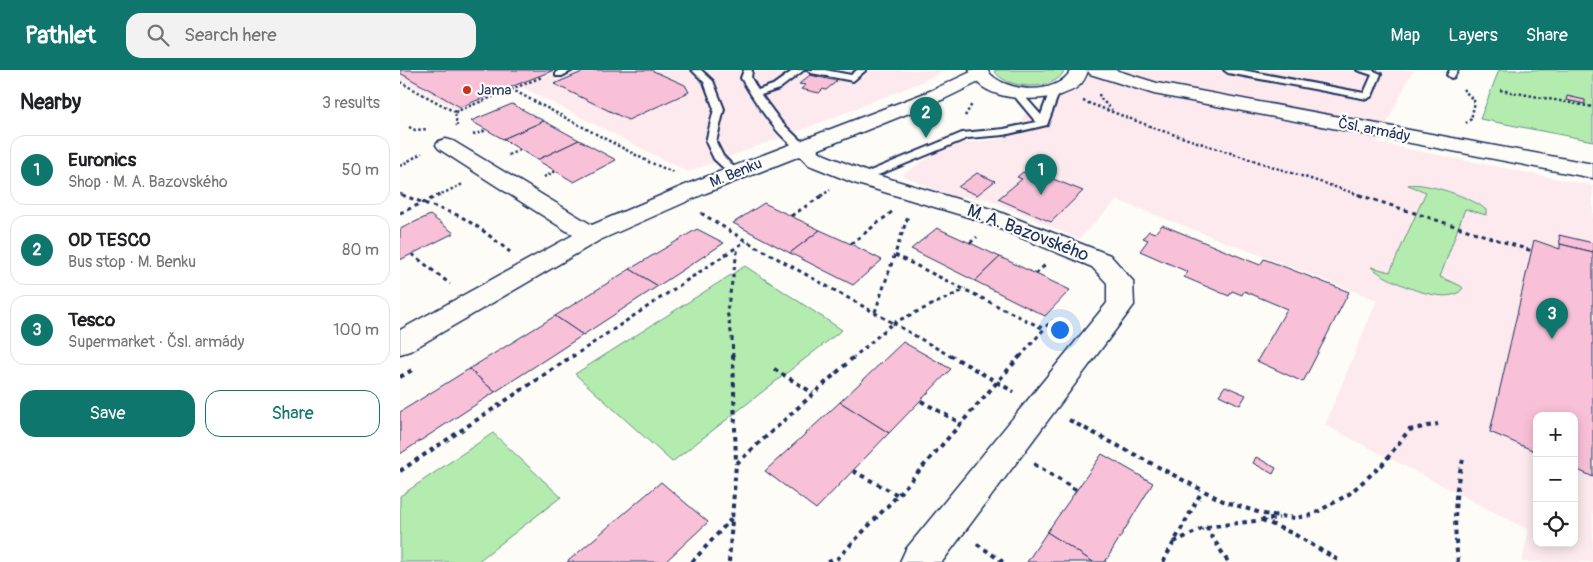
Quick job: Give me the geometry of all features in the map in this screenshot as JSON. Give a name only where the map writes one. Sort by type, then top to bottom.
[{"type":"street","points":[[1061,89],[1076,80],[1080,70]]},
{"type":"street","points":[[1096,70],[1154,88]]},
{"type":"street","name":"M. Benku","points":[[400,343],[591,235],[735,172],[937,95],[979,72]]},
{"type":"street","points":[[979,72],[990,84],[1013,92]]},
{"type":"street","name":"M. Benku","points":[[883,117],[945,99],[987,91],[1036,93],[1106,84],[1154,88]]},
{"type":"street","name":"Čsl. armády","points":[[1154,88],[1593,171]]},
{"type":"street","points":[[452,137],[489,171],[591,235]]},
{"type":"street","name":"M. A. Bazovského","points":[[800,147],[817,160],[862,178],[914,205],[986,215],[1101,261],[1120,281],[1120,305],[918,562]]},
{"type":"lane","points":[[559,74],[569,70]]},
{"type":"lane","points":[[696,70],[708,81],[719,109],[712,142],[718,157],[735,172]]},
{"type":"lane","points":[[748,70],[746,78],[756,94],[788,138],[800,147]]},
{"type":"lane","points":[[756,94],[776,87],[800,70]]},
{"type":"lane","points":[[811,70],[853,78],[862,70]]},
{"type":"lane","points":[[1231,70],[1367,96],[1377,74],[1361,70]]},
{"type":"lane","points":[[862,178],[966,135],[1004,132],[1043,123],[1061,89]]},
{"type":"lane","points":[[1013,92],[1043,123]]},
{"type":"path","points":[[1445,143],[1471,119],[1475,102],[1453,73]]},
{"type":"path","points":[[455,112],[543,76]]},
{"type":"path","points":[[400,82],[455,112]]},
{"type":"path","points":[[511,89],[649,162],[683,176],[712,199],[695,208],[746,241],[875,312],[997,383],[1223,501],[1248,510],[1284,517]]},
{"type":"path","points":[[1500,90],[1593,107]]},
{"type":"path","points":[[1099,91],[1100,98],[1105,104],[1120,114]]},
{"type":"path","points":[[964,105],[977,100]]},
{"type":"path","points":[[1080,100],[1163,131],[1532,251]]},
{"type":"path","points":[[452,137],[455,112]]},
{"type":"path","points":[[481,132],[486,130]]},
{"type":"path","points":[[515,152],[520,150]]},
{"type":"path","points":[[400,213],[489,171]]},
{"type":"path","points":[[550,174],[556,171]]},
{"type":"path","points":[[791,216],[833,188]]},
{"type":"path","points":[[400,194],[460,216],[481,229],[512,254]]},
{"type":"path","points":[[875,312],[914,205]]},
{"type":"path","points":[[851,244],[896,209]]},
{"type":"path","points":[[970,243],[975,239]]},
{"type":"path","points":[[400,471],[746,241]]},
{"type":"path","points":[[729,562],[736,464],[732,337],[727,311],[738,247]]},
{"type":"path","points":[[412,254],[452,286]]},
{"type":"path","points":[[895,255],[1044,329]]},
{"type":"path","points":[[1036,274],[1041,270]]},
{"type":"path","points":[[736,464],[812,393],[893,323],[966,289]]},
{"type":"path","points":[[828,562],[838,558],[898,495],[1051,321],[1065,324],[1072,323]]},
{"type":"path","points":[[400,377],[417,367]]},
{"type":"path","points":[[774,369],[812,393]]},
{"type":"path","points":[[921,401],[962,424]]},
{"type":"path","points":[[1174,542],[1206,527],[1284,517],[1307,517],[1350,495],[1381,466],[1409,430],[1438,424]]},
{"type":"path","points":[[1458,562],[1454,504],[1456,482],[1463,460]]},
{"type":"path","points":[[1031,463],[1076,490]]},
{"type":"path","points":[[853,471],[898,495]]},
{"type":"path","points":[[1162,562],[1202,491]]},
{"type":"path","points":[[692,562],[732,518]]},
{"type":"path","points":[[1261,520],[1294,534],[1341,562]]},
{"type":"path","points":[[1206,527],[1228,562]]},
{"type":"path","points":[[973,541],[1002,562]]},
{"type":"shaded area","points":[[400,70],[947,70],[804,129],[688,172],[522,87],[459,111],[400,79]]},
{"type":"shaded area","points":[[1086,70],[1413,70],[1377,143],[1593,186],[1593,562],[1522,562],[1529,530],[1325,425],[1377,300],[1117,200],[1079,239],[988,199],[949,196],[902,175],[949,145],[1000,139],[1022,131],[1023,116],[1073,88],[1084,86]]},
{"type":"green space","points":[[994,70],[1064,71],[1059,78],[1051,83],[1029,86],[1008,82]]},
{"type":"green space","points":[[1499,70],[1593,70],[1593,141],[1480,119]]},
{"type":"green space","points":[[1415,184],[1436,188],[1471,200],[1486,210],[1486,215],[1465,209],[1440,277],[1463,288],[1456,294],[1445,296],[1417,291],[1389,279],[1371,267],[1390,272],[1426,192],[1408,185]]},
{"type":"green space","points":[[745,266],[842,330],[672,462],[575,374]]},
{"type":"green space","points":[[493,433],[561,497],[477,562],[400,562],[400,496]]},
{"type":"building","name":"Jama","points":[[400,70],[554,70],[460,107],[400,73]]},
{"type":"building","points":[[587,70],[651,70],[685,85],[689,92],[628,120],[554,84]]},
{"type":"building","points":[[810,75],[837,81],[819,93],[801,89],[806,85],[799,84]]},
{"type":"building","points":[[1567,96],[1585,100],[1585,104],[1566,100]]},
{"type":"building","points":[[512,104],[544,121],[503,139],[471,121]]},
{"type":"building","points":[[544,121],[579,140],[537,160],[503,139]]},
{"type":"building","points":[[579,140],[616,160],[574,182],[537,160]]},
{"type":"building","points":[[1031,171],[1083,191],[1051,222],[998,199],[1022,179],[1017,177],[1023,172],[1029,174]]},
{"type":"building","points":[[977,173],[995,181],[977,195],[958,187]]},
{"type":"building","points":[[764,203],[820,230],[790,253],[733,223]]},
{"type":"building","points":[[430,215],[454,233],[400,260],[400,229]]},
{"type":"building","points":[[1162,225],[1260,265],[1264,259],[1349,292],[1303,382],[1257,361],[1287,309],[1244,291],[1242,295],[1232,291],[1229,296],[1184,277],[1188,272],[1140,251],[1148,240],[1143,238],[1149,231],[1155,233]]},
{"type":"building","points":[[937,228],[1000,257],[975,281],[911,249]]},
{"type":"building","points":[[697,229],[724,243],[658,286],[630,269]]},
{"type":"building","points":[[820,230],[882,260],[853,285],[790,253]]},
{"type":"building","points":[[1559,235],[1593,243],[1593,252],[1560,244]]},
{"type":"building","points":[[1534,240],[1560,249],[1560,244],[1593,252],[1593,477],[1578,470],[1578,412],[1533,412],[1533,450],[1490,432]]},
{"type":"building","points":[[1000,257],[1070,290],[1045,316],[975,281]]},
{"type":"building","points":[[630,269],[658,286],[583,335],[555,316]]},
{"type":"building","points":[[555,316],[583,335],[495,392],[469,369]]},
{"type":"building","points":[[903,342],[951,369],[889,433],[840,402]]},
{"type":"building","points":[[469,369],[495,392],[400,454],[400,412]]},
{"type":"building","points":[[1225,386],[1246,395],[1240,405],[1219,395]]},
{"type":"building","points":[[840,402],[889,433],[816,509],[765,471]]},
{"type":"building","points":[[1102,454],[1153,483],[1105,562],[1093,562],[1047,532]]},
{"type":"building","points":[[1256,457],[1276,468],[1273,474],[1253,463]]},
{"type":"building","points":[[661,482],[708,522],[665,562],[567,562]]},
{"type":"building","points":[[1047,532],[1093,562],[1027,562]]},
{"type":"place","name":"Jama","points":[[467,90]]},
{"type":"place","name":"OD TESCO","points":[[926,138]]},
{"type":"place","name":"Euronics","points":[[1041,195]]},
{"type":"place","name":"Tesco","points":[[1552,339]]}]
